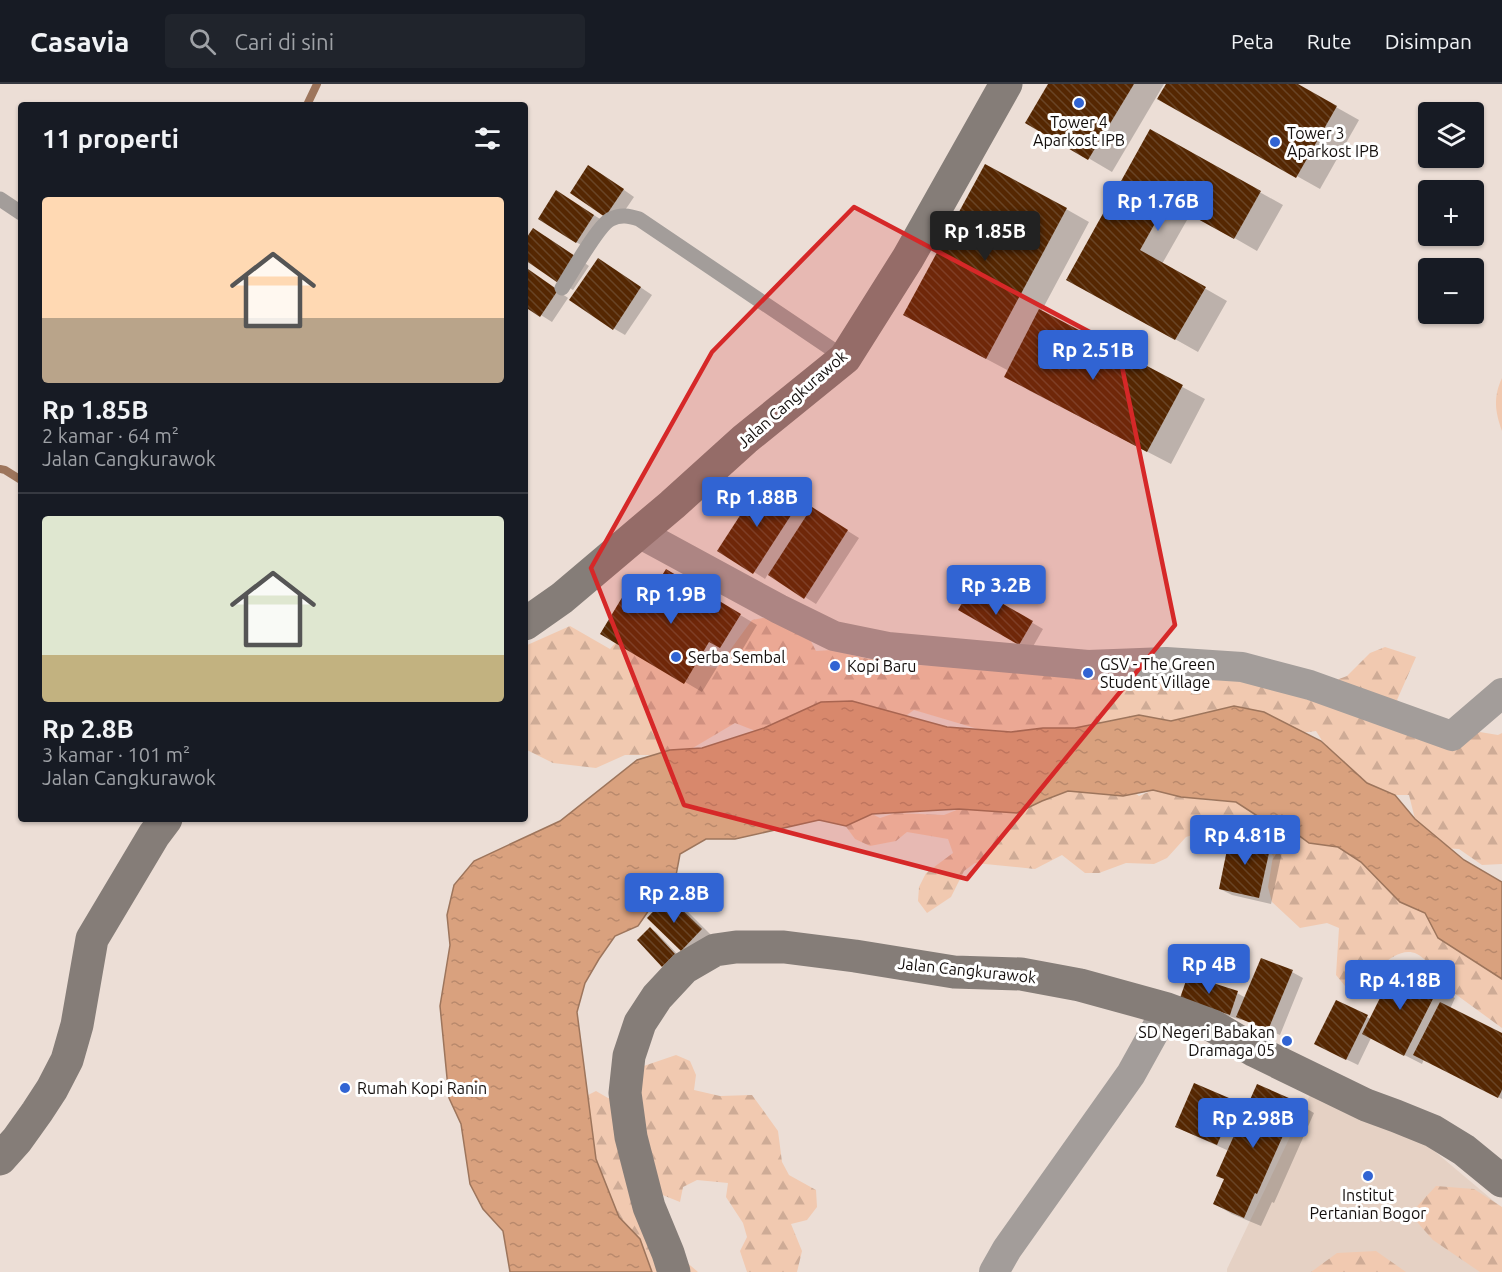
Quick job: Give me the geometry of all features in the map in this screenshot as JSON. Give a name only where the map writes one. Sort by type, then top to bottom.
[{"type":"street","name":"Jalan Cangkurawok","points":[[528,622],[562,598],[745,439],[845,358],[908,258],[1006,84]]},
{"type":"street","points":[[639,533],[834,636],[888,647],[1088,665],[1166,662],[1242,667],[1310,685],[1452,736],[1502,693]]},
{"type":"street","points":[[0,1159],[37,1112],[67,1060],[77,1025],[92,939],[164,822]]},
{"type":"street","name":"Jalan Cangkurawok","points":[[674,1272],[649,1207],[631,1137],[625,1093],[629,1056],[640,1023],[657,998],[684,968],[715,950],[736,947],[784,947],[954,972],[1022,974],[1080,985],[1167,1009],[1213,1026],[1255,1051],[1366,1105],[1432,1131],[1464,1150],[1502,1181]]},
{"type":"street","points":[[994,1272],[1007,1250],[1131,1074],[1167,1009]]},
{"type":"lane","points":[[0,199],[18,211]]},
{"type":"lane","points":[[562,288],[609,219],[625,215],[639,219],[845,358]]},
{"type":"highlighted area","points":[[854,207],[1118,347],[1175,625],[967,879],[684,805],[591,568],[712,352]]},
{"type":"shaded area","name":"Institut Pertanian Bogor","points":[[1310,1095],[1426,1144],[1502,1208],[1502,1272],[1227,1272]]},
{"type":"green space","points":[[1502,378],[1502,431],[1496,404]]},
{"type":"green space","points":[[768,617],[801,622],[816,651],[832,650],[864,658],[914,665],[1128,671],[1142,680],[1159,685],[1221,663],[1331,682],[1347,676],[1370,653],[1385,647],[1416,657],[1397,700],[1408,710],[1480,732],[1498,735],[1502,733],[1502,864],[1482,865],[1459,849],[1444,848],[1415,819],[1409,795],[1395,795],[1367,783],[1345,777],[1316,731],[1286,735],[1184,718],[1067,741],[1042,728],[1011,732],[978,729],[914,710],[890,727],[771,737],[735,723],[686,752],[625,755],[596,768],[553,763],[528,750],[528,645],[570,626],[610,649],[633,623],[700,666],[717,668],[752,620]]},
{"type":"green space","points":[[1062,782],[1126,786],[1139,796],[1153,790],[1176,788],[1204,800],[1236,802],[1338,842],[1502,970],[1502,1028],[1432,977],[1429,963],[1417,954],[1400,953],[1392,957],[1359,990],[1345,986],[1336,975],[1339,928],[1327,923],[1300,928],[1272,902],[1268,887],[1273,856],[1264,844],[1236,836],[1224,844],[1199,833],[1186,837],[1167,858],[1154,864],[1126,863],[1099,873],[1085,873],[1062,855],[1035,869],[975,863],[964,871],[951,897],[927,913],[918,901],[919,887],[926,873],[953,853],[948,839],[907,832],[896,841],[870,846],[855,839],[839,817],[872,814],[880,818],[895,813],[944,815]]},
{"type":"green space","points":[[676,1055],[690,1061],[696,1075],[694,1090],[720,1096],[752,1095],[778,1131],[782,1162],[789,1175],[816,1190],[817,1207],[807,1220],[791,1224],[802,1251],[797,1272],[747,1272],[740,1251],[747,1237],[743,1223],[726,1197],[728,1183],[697,1180],[683,1187],[680,1202],[640,1186],[677,1254],[698,1272],[650,1272],[611,1245],[584,1097],[596,1091],[608,1098],[622,1095],[635,1069]]},
{"type":"green space","points":[[1436,1186],[1474,1189],[1502,1207],[1502,1272],[1480,1272],[1433,1240],[1410,1214]]},
{"type":"green space","points":[[1376,1251],[1406,1272],[1311,1272],[1337,1253]]},
{"type":"water","points":[[852,701],[947,727],[1011,732],[1043,728],[1075,728],[1139,715],[1171,721],[1234,706],[1264,712],[1321,741],[1367,783],[1395,795],[1415,819],[1464,860],[1502,882],[1502,979],[1438,938],[1425,913],[1400,902],[1361,862],[1338,847],[1309,843],[1286,826],[1259,817],[1236,802],[1181,797],[1153,790],[1123,796],[1068,791],[1017,813],[959,809],[872,814],[846,826],[819,820],[735,839],[706,839],[680,854],[675,881],[656,900],[638,926],[615,936],[585,983],[577,1012],[596,1159],[619,1217],[640,1239],[652,1272],[510,1272],[503,1231],[483,1209],[470,1184],[461,1124],[449,1098],[440,1006],[450,945],[447,915],[454,885],[474,861],[560,821],[637,760],[670,750],[702,748],[764,728],[821,702]]},
{"type":"building","name":"Tower 4 Aparkost IPB","points":[[1048,84],[1134,84],[1088,160],[1025,123]]},
{"type":"building","name":"Tower 3 Aparkost IPB","points":[[1166,84],[1298,84],[1337,106],[1296,178],[1157,99]]},
{"type":"building","points":[[1150,129],[1261,191],[1234,239],[1167,202],[1140,250],[1206,287],[1175,340],[1066,280]]},
{"type":"building","points":[[985,164],[1067,208],[986,359],[903,315]]},
{"type":"building","points":[[588,165],[624,189],[605,217],[570,193]]},
{"type":"building","points":[[556,190],[594,215],[576,243],[538,219]]},
{"type":"building","points":[[533,228],[578,258],[561,285],[528,262],[528,236]]},
{"type":"building","points":[[598,258],[641,287],[613,330],[569,300]]},
{"type":"building","points":[[528,269],[558,290],[540,317],[528,309]]},
{"type":"building","points":[[1039,309],[1183,385],[1147,452],[1004,377]]},
{"type":"building","points":[[761,483],[797,506],[753,574],[717,551]]},
{"type":"building","points":[[812,507],[848,530],[804,599],[768,575]]},
{"type":"building","points":[[666,569],[741,614],[720,648],[709,642],[684,684],[600,634],[626,591],[645,603]]},
{"type":"building","points":[[972,586],[1033,621],[1019,645],[958,610]]},
{"type":"building","points":[[1230,835],[1271,844],[1259,898],[1219,889]]},
{"type":"building","points":[[668,896],[702,929],[681,951],[647,918]]},
{"type":"building","points":[[650,927],[675,954],[662,967],[637,940]]},
{"type":"building","points":[[1261,958],[1293,970],[1268,1030],[1236,1017]]},
{"type":"building","points":[[1396,966],[1439,987],[1404,1056],[1362,1034]]},
{"type":"building","points":[[1188,975],[1238,991],[1230,1015],[1180,998]]},
{"type":"building","points":[[1336,1000],[1368,1015],[1346,1060],[1314,1044]]},
{"type":"building","points":[[1440,1002],[1502,1033],[1502,1090],[1498,1098],[1413,1055]]},
{"type":"building","points":[[1194,1083],[1236,1101],[1217,1145],[1175,1127]]},
{"type":"building","points":[[1257,1084],[1298,1102],[1244,1218],[1213,1204],[1224,1179],[1216,1176]]},
{"type":"waterway","points":[[308,102],[317,84]]},
{"type":"waterway","points":[[0,469],[18,478]]},
{"type":"place","name":"Tower 4 Aparkost IPB","points":[[1079,103]]},
{"type":"place","name":"Tower 3 Aparkost IPB","points":[[1275,142]]},
{"type":"place","name":"Serba Sembal","points":[[676,657]]},
{"type":"place","name":"Kopi Baru","points":[[835,666]]},
{"type":"place","name":"GSV - The Green Student Village","points":[[1088,673]]},
{"type":"place","name":"SD Negeri Babakan Dramaga 05","points":[[1287,1041]]},
{"type":"place","name":"Rumah Kopi Ranin","points":[[345,1088]]},
{"type":"place","name":"Institut Pertanian Bogor","points":[[1368,1176]]}]
